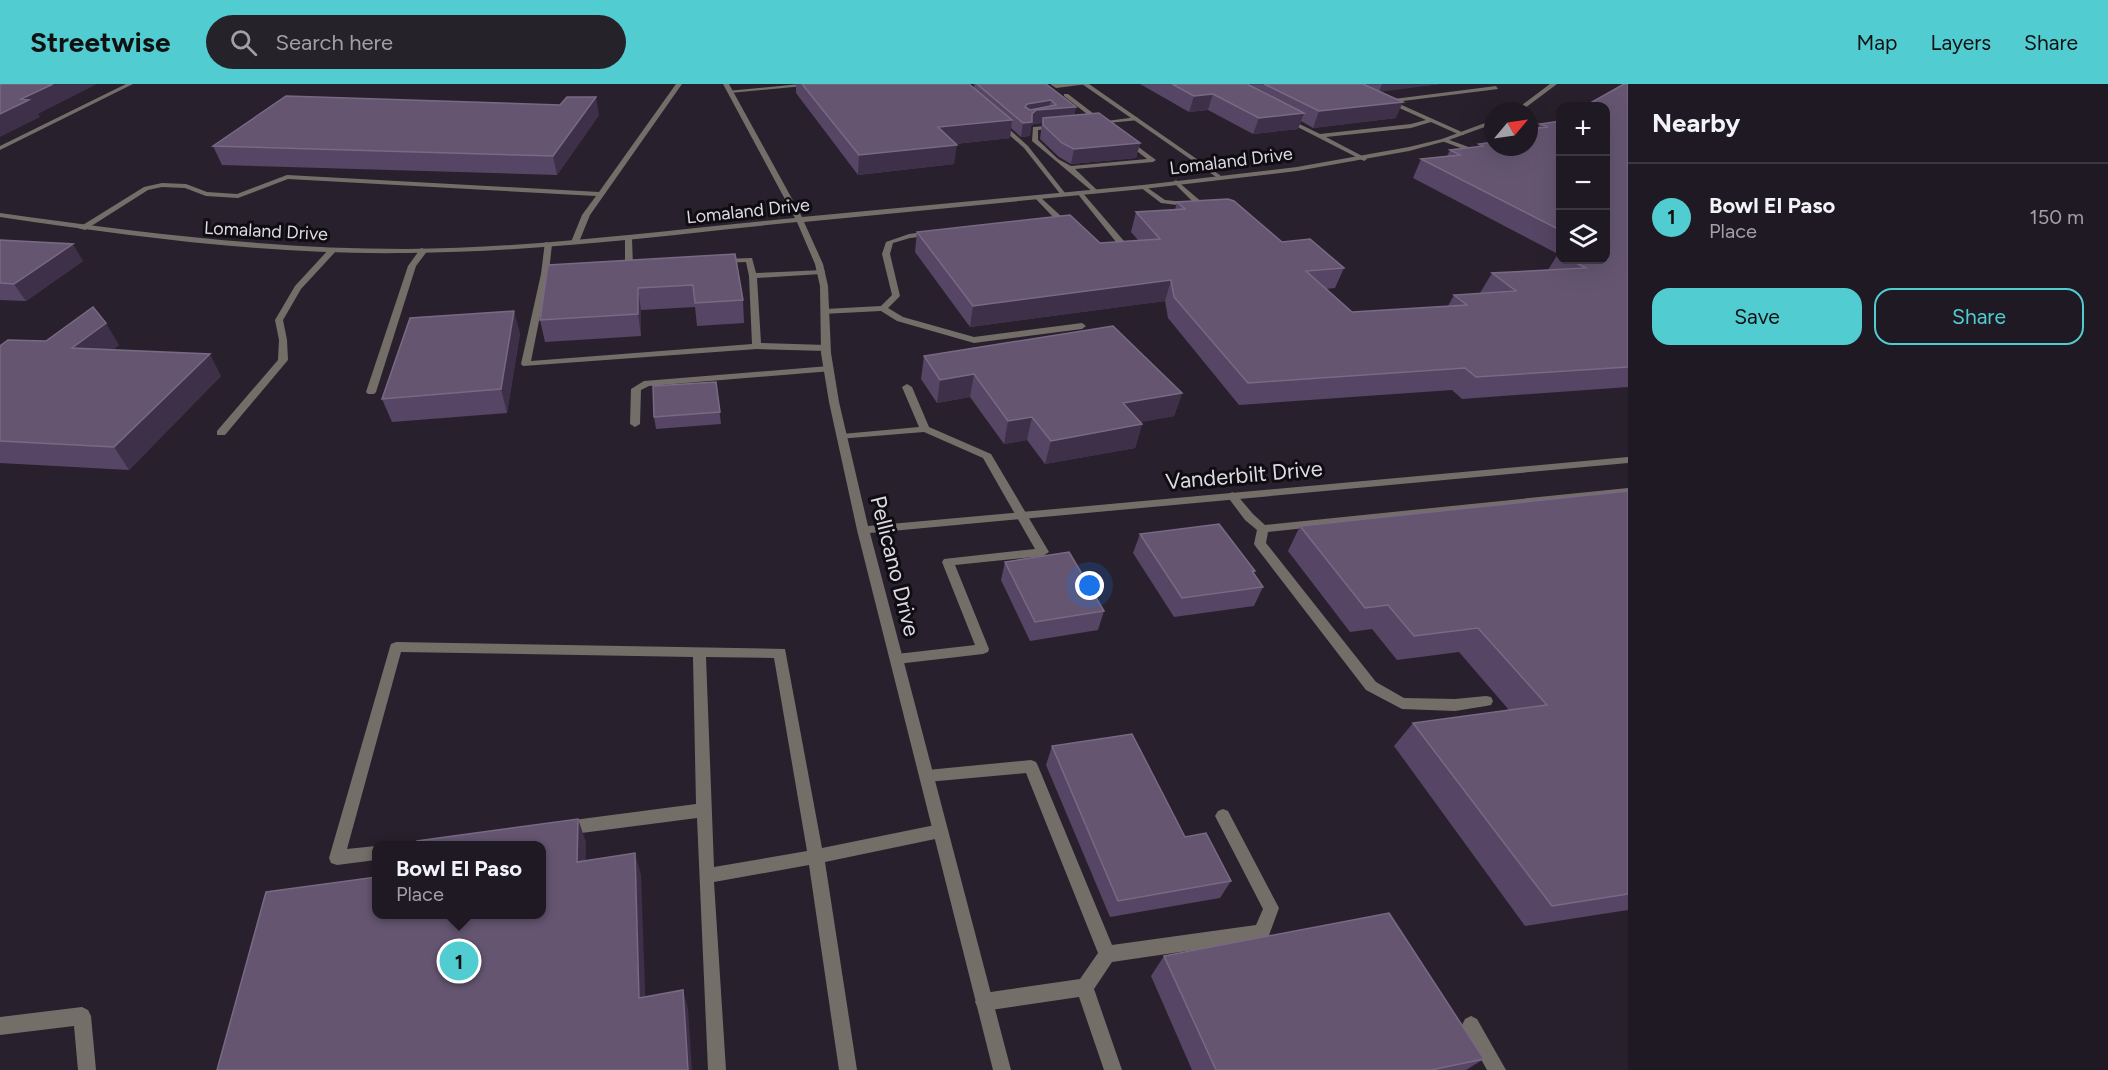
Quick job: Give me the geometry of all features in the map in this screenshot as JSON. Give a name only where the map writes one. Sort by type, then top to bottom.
[{"type":"street","points":[[0,148],[129,84]]},
{"type":"street","points":[[575,242],[586,215],[679,84]]},
{"type":"street","points":[[728,87],[822,84]]},
{"type":"street","points":[[1053,84],[1056,86],[1085,84],[1221,178]]},
{"type":"street","points":[[1544,84],[1553,85]]},
{"type":"street","points":[[1529,102],[1553,85]]},
{"type":"street","name":"Pellicano Drive","points":[[728,87],[800,220],[824,286],[829,369],[863,530],[1002,1070]]},
{"type":"street","points":[[1390,101],[1496,88]]},
{"type":"street","points":[[1066,95],[1092,115]]},
{"type":"street","points":[[1380,97],[1462,134]]},
{"type":"street","points":[[1109,113],[1126,112]]},
{"type":"street","points":[[1071,117],[1101,114]]},
{"type":"street","points":[[990,115],[1026,147],[1063,194]]},
{"type":"street","points":[[1277,115],[1364,159]]},
{"type":"street","points":[[1080,124],[1137,119]]},
{"type":"street","points":[[1320,136],[1412,126],[1432,120]]},
{"type":"street","points":[[1102,122],[1110,128]]},
{"type":"street","points":[[1069,125],[1035,128],[1035,141],[1095,191]]},
{"type":"street","name":"Lomaland Drive","points":[[0,215],[189,241],[333,250],[424,250],[548,244],[628,238],[1221,178],[1364,159],[1444,140],[1484,125]]},
{"type":"street","points":[[1070,168],[1153,160],[1119,135]]},
{"type":"street","points":[[1444,140],[1474,151],[1484,149]]},
{"type":"street","points":[[82,228],[146,188],[162,185],[186,186],[206,194],[238,196],[287,177],[602,194]]},
{"type":"street","points":[[1176,183],[1201,206]]},
{"type":"street","points":[[1143,187],[1163,202],[1201,206],[1222,213]]},
{"type":"street","points":[[1079,192],[1127,250]]},
{"type":"street","points":[[1036,224],[1059,219],[1037,197]]},
{"type":"street","points":[[883,308],[896,296],[886,254],[890,242],[909,236],[944,232]]},
{"type":"street","points":[[628,238],[629,268]]},
{"type":"street","points":[[548,244],[545,274],[526,364],[757,346],[826,348]]},
{"type":"street","points":[[221,433],[283,360],[283,340],[279,320],[298,288],[333,250]]},
{"type":"street","points":[[371,392],[412,266],[424,250]]},
{"type":"street","points":[[716,262],[748,260],[753,276],[757,346]]},
{"type":"street","points":[[618,269],[640,267]]},
{"type":"street","points":[[753,276],[820,272]]},
{"type":"street","points":[[545,274],[566,273]]},
{"type":"street","points":[[825,312],[883,308],[900,319],[974,340],[1082,327]]},
{"type":"street","points":[[635,424],[636,389],[647,383],[829,369]]},
{"type":"street","points":[[907,387],[925,429]]},
{"type":"street","points":[[842,436],[925,429],[987,456],[1043,552],[948,562],[983,649],[897,659]]},
{"type":"street","name":"Vanderbilt Drive","points":[[863,530],[1628,460]]},
{"type":"street","points":[[1232,496],[1249,517],[1263,529],[1628,491]]},
{"type":"street","points":[[1263,529],[1260,544],[1371,686],[1402,703],[1455,705],[1486,701]]},
{"type":"street","points":[[372,854],[337,858],[396,647],[780,653],[816,857],[848,1070]]},
{"type":"street","points":[[699,652],[705,876],[717,1070]]},
{"type":"street","points":[[927,776],[1031,766],[1107,954]]},
{"type":"street","points":[[549,830],[703,810]]},
{"type":"street","points":[[984,1002],[1085,987],[1107,954],[1262,932],[1271,908],[1223,816]]},
{"type":"street","points":[[705,876],[816,857],[940,831]]},
{"type":"street","points":[[1085,987],[1113,1070]]},
{"type":"street","points":[[0,1026],[82,1016],[87,1070]]},
{"type":"street","points":[[1471,1025],[1497,1070]]},
{"type":"building","points":[[53,84],[21,99],[29,100],[0,114],[0,85]]},
{"type":"building","points":[[802,84],[969,84],[1012,120],[938,127],[957,145],[859,155]]},
{"type":"building","points":[[977,84],[1046,84],[1076,107],[1036,110],[1032,114],[1032,122],[1023,123]],"holes":[[[1051,100],[1056,105],[1030,110],[1025,107],[1027,104]]]},
{"type":"building","points":[[1172,84],[1247,84],[1304,113],[1259,118],[1213,94],[1194,96]]},
{"type":"building","points":[[1264,84],[1363,84],[1403,102],[1319,111]]},
{"type":"building","points":[[1628,84],[1628,367],[1476,377],[1465,368],[1248,383],[1174,297],[1171,280],[973,306],[917,232],[1070,215],[1100,243],[1160,239],[1136,212],[1185,209],[1177,202],[1228,199],[1234,201],[1282,242],[1310,239],[1344,268],[1306,271],[1352,312],[1467,305],[1454,295],[1516,291],[1492,273],[1586,268],[1578,264],[1610,264],[1610,102],[1592,102]]},
{"type":"building","points":[[286,96],[560,105],[567,97],[596,97],[553,156],[213,146]]},
{"type":"building","points":[[1099,113],[1140,143],[1074,149],[1062,143],[1043,125],[1043,118]]},
{"type":"building","points":[[1556,122],[1556,228],[1421,159],[1460,155],[1450,150],[1484,146],[1484,156],[1538,156],[1538,128],[1548,127],[1540,124]]},
{"type":"building","points":[[0,240],[73,244],[14,284],[0,283]]},
{"type":"building","points":[[735,254],[743,300],[695,303],[693,285],[638,288],[638,314],[540,320],[548,265]]},
{"type":"building","points":[[93,307],[106,323],[72,348],[210,354],[114,447],[0,441],[0,346],[8,340],[46,341]]},
{"type":"building","points":[[514,311],[501,389],[382,399],[410,318]]},
{"type":"building","points":[[1113,326],[1182,393],[1123,403],[1142,424],[1051,441],[1032,417],[1008,421],[974,374],[940,380],[924,356]]},
{"type":"building","points":[[716,382],[720,412],[654,417],[653,386]]},
{"type":"building","points":[[1628,491],[1628,894],[1552,906],[1413,723],[1547,705],[1478,628],[1414,636],[1388,605],[1365,608],[1300,526]]},
{"type":"building","points":[[1219,524],[1255,571],[1252,571],[1263,587],[1182,598],[1140,534]]},
{"type":"building","points":[[1069,552],[1104,611],[1035,622],[1005,562]]},
{"type":"building","points":[[1132,734],[1185,837],[1206,833],[1231,881],[1118,901],[1052,746]]},
{"type":"building","points":[[578,819],[577,862],[635,853],[639,998],[683,990],[688,1070],[217,1070],[266,892],[372,878],[372,919],[546,919],[546,841],[417,841]]},
{"type":"building","points":[[1389,913],[1484,1059],[1431,1070],[1216,1070],[1164,956]]},
{"type":"place","name":"Bowl El Paso","points":[[459,961]]}]
